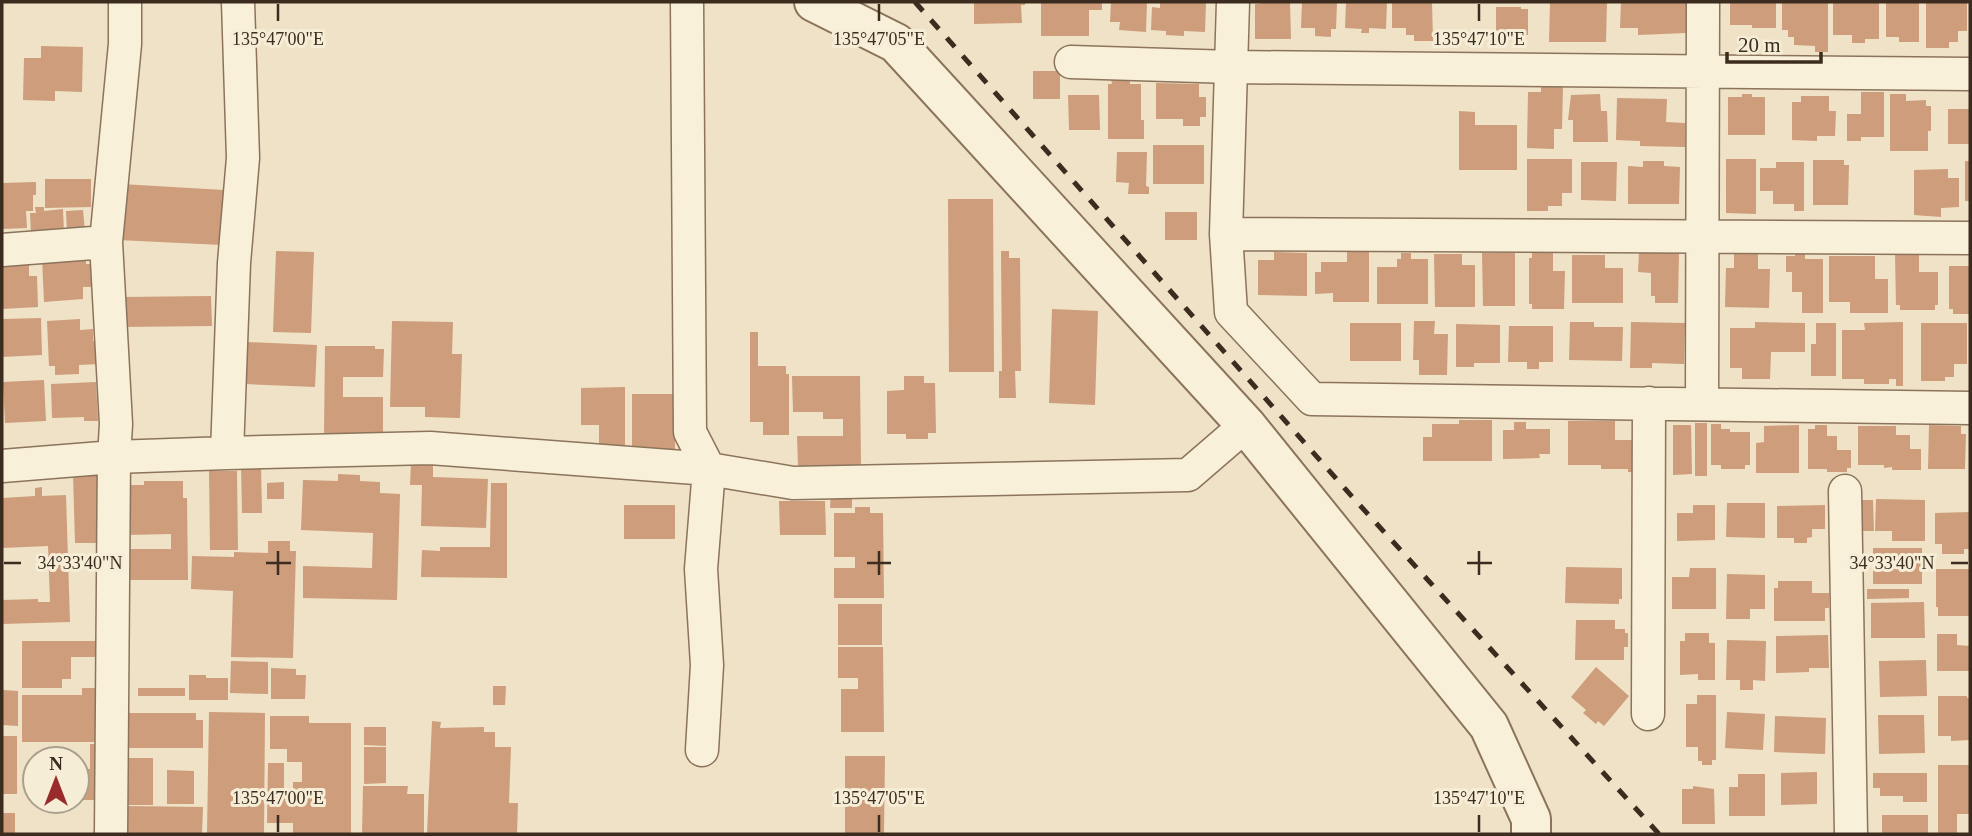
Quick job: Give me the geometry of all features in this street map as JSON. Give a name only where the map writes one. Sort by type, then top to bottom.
[{"type":"street","points":[[111,834],[116,424],[106,242],[125,44],[125,2]]},
{"type":"street","points":[[227,453],[234,263],[243,158],[238,2]]},
{"type":"street","points":[[687,2],[690,432],[709,469],[701,569],[707,665],[702,750]]},
{"type":"street","points":[[814,2],[896,43],[1246,425],[1489,726],[1531,819],[1531,834]]},
{"type":"street","points":[[1233,2],[1226,234],[1231,312],[1312,399],[1970,408]]},
{"type":"street","points":[[1702,404],[1703,2]]},
{"type":"street","points":[[1071,62],[1232,67],[1970,74]]},
{"type":"street","points":[[1226,234],[1970,238]]},
{"type":"street","points":[[2,250],[106,242]]},
{"type":"street","points":[[1648,714],[1649,403]]},
{"type":"street","points":[[2,466],[114,457],[430,448],[709,469],[793,483],[1188,475],[1246,425]]},
{"type":"street","points":[[1845,491],[1851,834]]},
{"type":"building","points":[[974,2],[1025,2],[1025,5],[1021,5],[1022,23],[974,24]]},
{"type":"building","points":[[1041,2],[1102,2],[1102,10],[1089,10],[1089,36],[1041,36]]},
{"type":"building","points":[[1111,2],[1147,2],[1146,32],[1119,30],[1120,22],[1110,22]]},
{"type":"building","points":[[1160,2],[1206,2],[1205,32],[1184,31],[1184,36],[1166,35],[1166,31],[1151,30],[1152,7],[1160,8]]},
{"type":"building","points":[[1290,2],[1291,39],[1255,39],[1255,4]]},
{"type":"building","points":[[1302,2],[1337,2],[1336,29],[1331,29],[1331,37],[1315,36],[1315,28],[1301,28]]},
{"type":"building","points":[[1346,2],[1387,2],[1386,29],[1369,28],[1369,33],[1361,33],[1362,29],[1345,28]]},
{"type":"building","points":[[1392,2],[1432,2],[1433,41],[1414,41],[1414,35],[1406,35],[1406,28],[1392,28]]},
{"type":"building","points":[[1550,2],[1607,2],[1606,42],[1549,42]]},
{"type":"building","points":[[1621,2],[1686,2],[1686,33],[1638,35],[1638,28],[1620,28]]},
{"type":"building","points":[[1730,2],[1776,2],[1776,28],[1730,25]]},
{"type":"building","points":[[1782,2],[1828,2],[1828,52],[1815,52],[1815,46],[1794,45],[1794,37],[1788,37],[1788,30],[1782,30]]},
{"type":"building","points":[[1833,2],[1879,2],[1879,39],[1852,43],[1852,35],[1833,35]]},
{"type":"building","points":[[1886,2],[1919,2],[1919,42],[1899,42],[1899,37],[1886,37]]},
{"type":"building","points":[[1926,2],[1967,2],[1967,31],[1958,31],[1958,42],[1949,42],[1949,48],[1926,48]]},
{"type":"building","points":[[1496,7],[1528,9],[1528,35],[1520,36],[1520,39],[1496,39]]},
{"type":"building","points":[[41,46],[83,47],[82,92],[55,91],[55,101],[23,100],[24,58],[41,58]]},
{"type":"building","points":[[1033,71],[1060,71],[1060,99],[1033,99]]},
{"type":"building","points":[[1111,79],[1130,79],[1130,84],[1141,84],[1144,139],[1108,139],[1108,84],[1112,84]]},
{"type":"building","points":[[1156,83],[1199,84],[1199,97],[1206,97],[1206,117],[1200,117],[1200,126],[1183,126],[1183,119],[1156,119]]},
{"type":"building","points":[[1541,85],[1563,86],[1562,129],[1554,129],[1554,149],[1527,148],[1528,92],[1541,92]]},
{"type":"building","points":[[1861,92],[1884,92],[1884,137],[1861,137],[1861,141],[1847,141],[1847,114],[1861,114]]},
{"type":"building","points":[[1600,94],[1601,111],[1607,111],[1608,142],[1573,142],[1573,120],[1568,120],[1571,95]]},
{"type":"building","points":[[1742,94],[1765,97],[1765,135],[1728,135],[1728,97],[1742,97]]},
{"type":"building","points":[[1890,94],[1906,94],[1906,101],[1926,100],[1926,106],[1931,106],[1928,151],[1890,151]]},
{"type":"building","points":[[1068,95],[1099,95],[1100,130],[1069,130]]},
{"type":"building","points":[[1801,96],[1829,96],[1829,111],[1836,111],[1835,136],[1817,136],[1817,141],[1792,140],[1792,102],[1801,102]]},
{"type":"building","points":[[1617,98],[1667,99],[1666,122],[1685,123],[1685,147],[1640,146],[1640,141],[1616,140]]},
{"type":"building","points":[[1948,109],[1970,109],[1970,144],[1948,144]]},
{"type":"building","points":[[1459,111],[1475,112],[1475,125],[1517,125],[1517,170],[1459,170]]},
{"type":"building","points":[[1153,145],[1204,145],[1204,184],[1153,184]]},
{"type":"building","points":[[1117,152],[1147,152],[1146,186],[1149,187],[1149,194],[1128,194],[1129,183],[1116,182]]},
{"type":"building","points":[[1527,159],[1572,159],[1572,193],[1562,193],[1562,206],[1548,206],[1548,211],[1527,211]]},
{"type":"building","points":[[1726,159],[1756,159],[1756,214],[1726,213]]},
{"type":"building","points":[[1813,160],[1844,160],[1844,165],[1849,165],[1848,205],[1813,205]]},
{"type":"building","points":[[1643,161],[1664,161],[1664,166],[1680,167],[1679,204],[1628,204],[1628,166],[1643,167]]},
{"type":"building","points":[[1965,161],[1970,161],[1970,201],[1965,201]]},
{"type":"building","points":[[1581,162],[1617,162],[1616,201],[1581,200]]},
{"type":"building","points":[[1776,162],[1804,162],[1804,211],[1794,211],[1794,204],[1773,204],[1773,191],[1760,191],[1760,168],[1776,168]]},
{"type":"building","points":[[1948,169],[1948,178],[1959,178],[1959,207],[1941,208],[1941,217],[1914,215],[1914,170]]},
{"type":"building","points":[[45,179],[91,179],[91,207],[45,208]]},
{"type":"building","points":[[36,182],[33,211],[26,211],[27,228],[2,229],[2,183]]},
{"type":"building","points":[[121,184],[224,190],[222,245],[118,240]]},
{"type":"building","points":[[948,199],[993,199],[994,372],[949,372]]},
{"type":"building","points":[[35,207],[44,207],[44,211],[63,209],[64,233],[31,235],[30,213],[36,213]]},
{"type":"building","points":[[83,210],[85,232],[67,233],[66,211]]},
{"type":"building","points":[[1165,212],[1197,212],[1197,240],[1165,240]]},
{"type":"building","points":[[1347,249],[1369,249],[1369,302],[1333,302],[1333,293],[1315,294],[1315,272],[1321,272],[1321,262],[1347,262]]},
{"type":"building","points":[[1532,249],[1553,249],[1553,271],[1565,271],[1564,309],[1532,309],[1532,304],[1529,304],[1529,258],[1532,258]]},
{"type":"building","points":[[276,251],[314,252],[311,333],[273,332]]},
{"type":"building","points":[[1001,251],[1009,251],[1009,258],[1020,258],[1021,371],[1015,371],[1016,398],[999,398],[999,371],[1002,371]]},
{"type":"building","points":[[1734,251],[1758,252],[1758,269],[1770,269],[1769,308],[1725,307],[1726,268],[1734,268]]},
{"type":"building","points":[[1274,252],[1307,253],[1307,296],[1258,295],[1258,260],[1274,260]]},
{"type":"building","points":[[1639,252],[1679,252],[1678,303],[1655,303],[1655,296],[1651,296],[1651,273],[1638,272]]},
{"type":"building","points":[[1795,252],[1805,252],[1805,259],[1823,259],[1823,313],[1802,313],[1802,292],[1792,292],[1792,272],[1786,272],[1786,256],[1795,256]]},
{"type":"building","points":[[1401,253],[1411,253],[1411,259],[1428,259],[1428,304],[1377,304],[1377,267],[1397,267],[1397,259],[1401,259]]},
{"type":"building","points":[[1482,253],[1515,253],[1515,306],[1483,306]]},
{"type":"building","points":[[1895,253],[1919,253],[1919,272],[1938,272],[1938,305],[1935,305],[1935,310],[1900,310],[1900,305],[1896,305]]},
{"type":"building","points":[[1434,254],[1462,254],[1462,265],[1475,265],[1475,307],[1435,307]]},
{"type":"building","points":[[1572,255],[1605,255],[1605,268],[1623,268],[1623,303],[1572,303]]},
{"type":"building","points":[[86,256],[86,264],[90,264],[92,287],[83,287],[83,299],[44,302],[42,258]]},
{"type":"building","points":[[1829,256],[1875,256],[1875,279],[1888,279],[1888,313],[1850,313],[1850,302],[1829,302]]},
{"type":"building","points":[[29,259],[29,276],[37,276],[38,307],[2,309],[3,267],[11,267],[10,260]]},
{"type":"building","points":[[1949,266],[1970,266],[1970,314],[1953,314],[1953,309],[1949,309]]},
{"type":"building","points":[[211,296],[212,326],[121,327],[121,297]]},
{"type":"building","points":[[1052,309],[1098,311],[1095,405],[1049,403]]},
{"type":"building","points":[[41,318],[42,355],[2,357],[3,319]]},
{"type":"building","points":[[80,319],[80,330],[93,329],[99,364],[79,365],[79,374],[55,375],[55,366],[49,366],[47,321]]},
{"type":"building","points":[[392,321],[453,322],[452,354],[462,354],[460,418],[425,417],[425,407],[390,407]]},
{"type":"building","points":[[1414,321],[1435,321],[1434,334],[1448,334],[1447,375],[1419,375],[1419,360],[1413,360]]},
{"type":"building","points":[[1570,322],[1594,322],[1594,327],[1623,327],[1622,361],[1569,360]]},
{"type":"building","points":[[1631,322],[1685,323],[1684,364],[1652,363],[1652,368],[1630,368]]},
{"type":"building","points":[[1755,322],[1805,323],[1805,352],[1771,352],[1770,379],[1742,379],[1742,368],[1730,368],[1730,328],[1755,328]]},
{"type":"building","points":[[1903,322],[1903,386],[1896,386],[1896,379],[1889,379],[1889,384],[1864,384],[1864,379],[1842,379],[1842,330],[1865,330],[1864,323]]},
{"type":"building","points":[[1350,323],[1401,323],[1401,361],[1350,361]]},
{"type":"building","points":[[1816,323],[1836,323],[1836,376],[1811,376],[1811,344],[1816,344]]},
{"type":"building","points":[[1921,323],[1967,323],[1967,364],[1954,364],[1954,377],[1945,377],[1945,381],[1921,381]]},
{"type":"building","points":[[1456,324],[1500,325],[1500,363],[1474,363],[1474,367],[1456,367]]},
{"type":"building","points":[[1509,326],[1553,326],[1553,362],[1539,362],[1539,369],[1527,369],[1527,362],[1508,362]]},
{"type":"building","points":[[750,332],[758,332],[758,366],[786,366],[786,374],[789,374],[789,435],[763,435],[763,422],[750,422]]},
{"type":"building","points":[[247,342],[317,345],[315,387],[245,384]]},
{"type":"building","points":[[325,346],[375,346],[375,349],[384,349],[383,377],[343,377],[343,397],[383,397],[383,435],[324,434]]},
{"type":"building","points":[[792,376],[860,376],[861,465],[798,466],[797,436],[843,436],[843,419],[823,419],[823,412],[793,412]]},
{"type":"building","points":[[904,376],[924,376],[924,383],[935,383],[936,433],[928,433],[928,439],[906,439],[906,434],[887,434],[887,391],[904,390]]},
{"type":"building","points":[[44,380],[46,421],[5,423],[3,382]]},
{"type":"building","points":[[96,382],[98,421],[84,421],[84,417],[52,418],[51,384]]},
{"type":"building","points":[[625,387],[625,453],[599,453],[599,425],[581,425],[581,388]]},
{"type":"building","points":[[632,394],[675,394],[675,455],[632,455]]},
{"type":"building","points":[[1459,420],[1492,420],[1492,461],[1423,461],[1423,437],[1432,437],[1432,424],[1459,424]]},
{"type":"building","points":[[1568,421],[1615,421],[1615,440],[1635,440],[1635,472],[1628,472],[1628,469],[1601,469],[1601,465],[1568,465]]},
{"type":"building","points":[[1514,422],[1526,422],[1526,429],[1550,429],[1550,454],[1539,454],[1540,458],[1503,459],[1503,430],[1514,430]]},
{"type":"building","points":[[1695,423],[1707,423],[1707,476],[1695,476]]},
{"type":"building","points":[[1711,424],[1721,424],[1721,429],[1730,429],[1730,432],[1750,432],[1750,465],[1745,465],[1745,469],[1721,469],[1721,465],[1711,465]]},
{"type":"building","points":[[1673,425],[1691,425],[1692,474],[1673,475]]},
{"type":"building","points":[[1799,425],[1799,473],[1756,473],[1756,443],[1764,442],[1764,426]]},
{"type":"building","points":[[1815,425],[1827,425],[1827,436],[1837,436],[1837,450],[1851,450],[1851,468],[1847,468],[1847,472],[1808,469],[1808,429],[1815,429]]},
{"type":"building","points":[[1929,425],[1961,426],[1961,434],[1966,434],[1965,469],[1928,469]]},
{"type":"building","points":[[1858,426],[1896,426],[1896,435],[1910,435],[1910,449],[1921,449],[1921,470],[1892,470],[1892,467],[1884,468],[1884,465],[1858,465]]},
{"type":"building","points":[[411,463],[433,464],[433,477],[488,479],[486,528],[421,526],[422,485],[410,485]]},
{"type":"building","points":[[241,465],[261,465],[262,513],[242,513]]},
{"type":"building","points":[[209,471],[237,471],[238,550],[210,550]]},
{"type":"building","points":[[111,474],[102,543],[75,543],[73,475]]},
{"type":"building","points":[[338,474],[360,475],[360,481],[380,482],[380,493],[400,494],[397,600],[303,598],[303,566],[372,568],[373,533],[301,530],[303,480],[338,481]]},
{"type":"building","points":[[144,481],[183,481],[183,498],[187,498],[188,580],[127,580],[127,549],[171,549],[171,534],[126,535],[125,485],[144,485]]},
{"type":"building","points":[[284,482],[284,499],[267,499],[267,483]]},
{"type":"building","points":[[491,483],[507,483],[507,578],[421,577],[422,550],[440,551],[440,547],[490,547]]},
{"type":"building","points":[[42,487],[42,496],[66,495],[70,622],[2,624],[2,600],[38,599],[38,602],[50,602],[48,546],[2,548],[2,498],[35,496],[35,488]]},
{"type":"building","points":[[831,491],[852,491],[852,508],[830,508]]},
{"type":"building","points":[[1876,499],[1925,500],[1925,541],[1892,541],[1892,531],[1875,531]]},
{"type":"building","points":[[1857,500],[1873,500],[1874,531],[1858,531]]},
{"type":"building","points":[[779,501],[825,501],[826,535],[780,535]]},
{"type":"building","points":[[1727,503],[1765,503],[1765,538],[1726,537]]},
{"type":"building","points":[[624,505],[675,505],[675,539],[624,539]]},
{"type":"building","points":[[1693,505],[1715,505],[1715,540],[1677,541],[1677,513],[1693,513]]},
{"type":"building","points":[[1825,505],[1825,529],[1812,529],[1812,537],[1807,538],[1807,543],[1794,543],[1794,538],[1777,538],[1777,506]]},
{"type":"building","points":[[855,507],[870,507],[870,513],[883,513],[884,598],[834,598],[834,568],[855,568],[855,557],[834,557],[834,513],[855,513]]},
{"type":"building","points":[[1970,512],[1970,549],[1964,549],[1964,554],[1942,554],[1942,544],[1935,544],[1935,513]]},
{"type":"building","points":[[268,541],[290,541],[290,551],[296,551],[293,658],[231,657],[233,591],[191,589],[192,556],[234,557],[234,552],[268,553]]},
{"type":"building","points":[[1873,548],[1922,548],[1922,584],[1873,584]]},
{"type":"building","points":[[1566,567],[1622,568],[1622,599],[1619,599],[1619,604],[1565,603]]},
{"type":"building","points":[[1690,568],[1716,568],[1716,609],[1672,609],[1672,577],[1689,577]]},
{"type":"building","points":[[1936,569],[1970,569],[1970,616],[1938,616]]},
{"type":"building","points":[[1727,574],[1765,575],[1765,609],[1750,609],[1750,619],[1726,619]]},
{"type":"building","points":[[1778,581],[1812,581],[1812,593],[1829,593],[1829,608],[1825,608],[1825,621],[1774,621],[1774,588],[1778,588]]},
{"type":"building","points":[[1867,589],[1909,589],[1909,598],[1867,599]]},
{"type":"building","points":[[1924,602],[1925,638],[1871,638],[1871,603]]},
{"type":"building","points":[[838,604],[882,604],[882,645],[838,645]]},
{"type":"building","points":[[1576,620],[1615,620],[1615,629],[1625,629],[1625,633],[1628,633],[1624,660],[1575,660]]},
{"type":"building","points":[[1685,633],[1709,633],[1709,643],[1715,643],[1715,680],[1698,680],[1698,674],[1680,675],[1680,641],[1685,641]]},
{"type":"building","points":[[1937,634],[1957,634],[1957,645],[1970,646],[1970,671],[1937,671]]},
{"type":"building","points":[[1828,635],[1829,668],[1809,668],[1809,672],[1776,673],[1776,636]]},
{"type":"building","points":[[1727,640],[1766,641],[1765,681],[1753,680],[1753,690],[1740,690],[1740,680],[1726,680]]},
{"type":"building","points":[[22,641],[98,641],[98,657],[71,657],[71,679],[62,679],[62,688],[22,688]]},
{"type":"building","points":[[838,647],[883,647],[884,732],[841,732],[841,689],[858,689],[858,678],[838,678]]},
{"type":"building","points":[[1926,660],[1927,696],[1880,697],[1879,661]]},
{"type":"building","points":[[231,661],[268,662],[268,694],[230,693]]},
{"type":"building","points":[[1596,667],[1629,696],[1604,726],[1598,721],[1596,724],[1583,713],[1586,710],[1571,697]]},
{"type":"building","points":[[271,668],[296,669],[296,675],[306,675],[305,699],[271,699]]},
{"type":"building","points":[[189,675],[228,678],[228,700],[189,700]]},
{"type":"building","points":[[493,686],[506,686],[505,705],[493,705]]},
{"type":"building","points":[[82,688],[101,688],[108,742],[22,742],[22,695],[82,695]]},
{"type":"building","points":[[138,688],[185,688],[185,696],[138,696]]},
{"type":"building","points":[[3,690],[18,691],[18,726],[2,725]]},
{"type":"building","points":[[1697,695],[1716,695],[1716,760],[1712,760],[1712,765],[1702,765],[1702,761],[1698,761],[1698,747],[1686,747],[1686,704],[1697,704]]},
{"type":"building","points":[[1938,696],[1970,698],[1970,740],[1951,741],[1951,736],[1938,736]]},
{"type":"building","points":[[209,712],[265,713],[264,834],[207,834]]},
{"type":"building","points":[[1727,712],[1765,714],[1763,750],[1725,748]]},
{"type":"building","points":[[125,713],[196,713],[196,720],[203,720],[203,748],[124,748]]},
{"type":"building","points":[[1878,715],[1924,715],[1925,753],[1879,754]]},
{"type":"building","points":[[270,716],[309,716],[309,723],[351,723],[351,834],[293,833],[293,823],[267,823],[268,763],[284,763],[284,790],[293,790],[293,782],[302,782],[302,762],[287,762],[287,749],[270,749]]},
{"type":"building","points":[[1775,716],[1826,718],[1825,754],[1774,752]]},
{"type":"building","points":[[432,721],[441,722],[440,728],[484,727],[484,732],[495,732],[495,747],[511,747],[509,803],[518,803],[517,834],[427,834]]},
{"type":"building","points":[[364,727],[386,727],[386,746],[364,745]]},
{"type":"building","points":[[2,736],[17,736],[17,794],[2,794]]},
{"type":"building","points":[[108,744],[108,800],[91,800],[90,745]]},
{"type":"building","points":[[364,747],[386,747],[386,783],[364,784]]},
{"type":"building","points":[[845,756],[885,756],[884,834],[845,834]]},
{"type":"building","points":[[125,758],[153,758],[153,805],[124,805]]},
{"type":"building","points":[[1938,765],[1970,765],[1970,814],[1957,814],[1957,834],[1938,834]]},
{"type":"building","points":[[167,770],[194,771],[194,804],[167,804]]},
{"type":"building","points":[[1817,772],[1817,804],[1781,805],[1781,773]]},
{"type":"building","points":[[1873,773],[1927,773],[1927,802],[1903,802],[1903,796],[1880,796],[1880,788],[1873,788]]},
{"type":"building","points":[[1738,774],[1765,774],[1765,816],[1729,816],[1729,787],[1738,787]]},
{"type":"building","points":[[363,786],[408,786],[407,794],[424,794],[424,834],[362,834]]},
{"type":"building","points":[[1693,786],[1714,789],[1715,824],[1682,824],[1682,789],[1693,789]]},
{"type":"building","points":[[124,806],[203,807],[202,834],[124,834]]},
{"type":"building","points":[[2,813],[15,813],[15,834],[2,834]]},
{"type":"building","points":[[1882,815],[1928,815],[1928,834],[1882,834]]},
{"type":"railway","points":[[915,2],[1356,501],[1659,834]]}]
